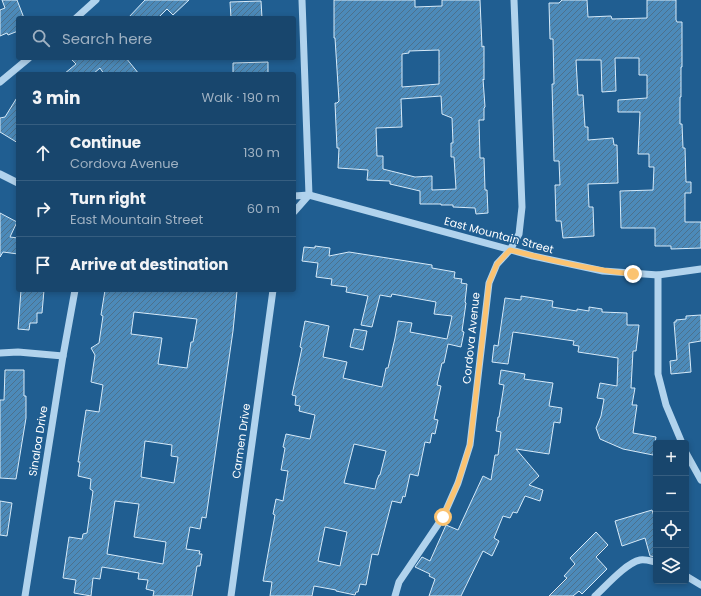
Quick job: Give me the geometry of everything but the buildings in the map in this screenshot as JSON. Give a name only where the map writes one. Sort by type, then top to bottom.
[{"type":"street","points":[[78,16],[96,0]]},
{"type":"street","points":[[296,210],[308,195],[302,0]]},
{"type":"street","name":"Cordova Avenue","points":[[395,596],[399,582],[443,517],[458,483],[470,445],[489,283],[497,264],[510,250],[519,234],[522,206],[514,0]]},
{"type":"street","points":[[0,82],[27,60]]},
{"type":"street","points":[[0,174],[16,182]]},
{"type":"street","name":"East Mountain Street","points":[[296,196],[308,195],[510,250],[603,271],[658,275],[701,269]]},
{"type":"street","points":[[658,275],[658,374],[666,405],[681,440]]},
{"type":"street","name":"Sinaloa Drive","points":[[25,596],[75,292]]},
{"type":"street","name":"Carmen Drive","points":[[231,596],[274,292]]},
{"type":"street","points":[[0,353],[18,352],[63,356]]},
{"type":"street","points":[[689,458],[701,480]]},
{"type":"street","points":[[595,596],[629,566],[640,560],[653,562]]},
{"type":"street","points":[[689,578],[701,585]]},
{"type":"route","points":[[443,517],[458,483],[470,445],[489,283],[497,264],[510,250],[603,271],[633,274]]}]
